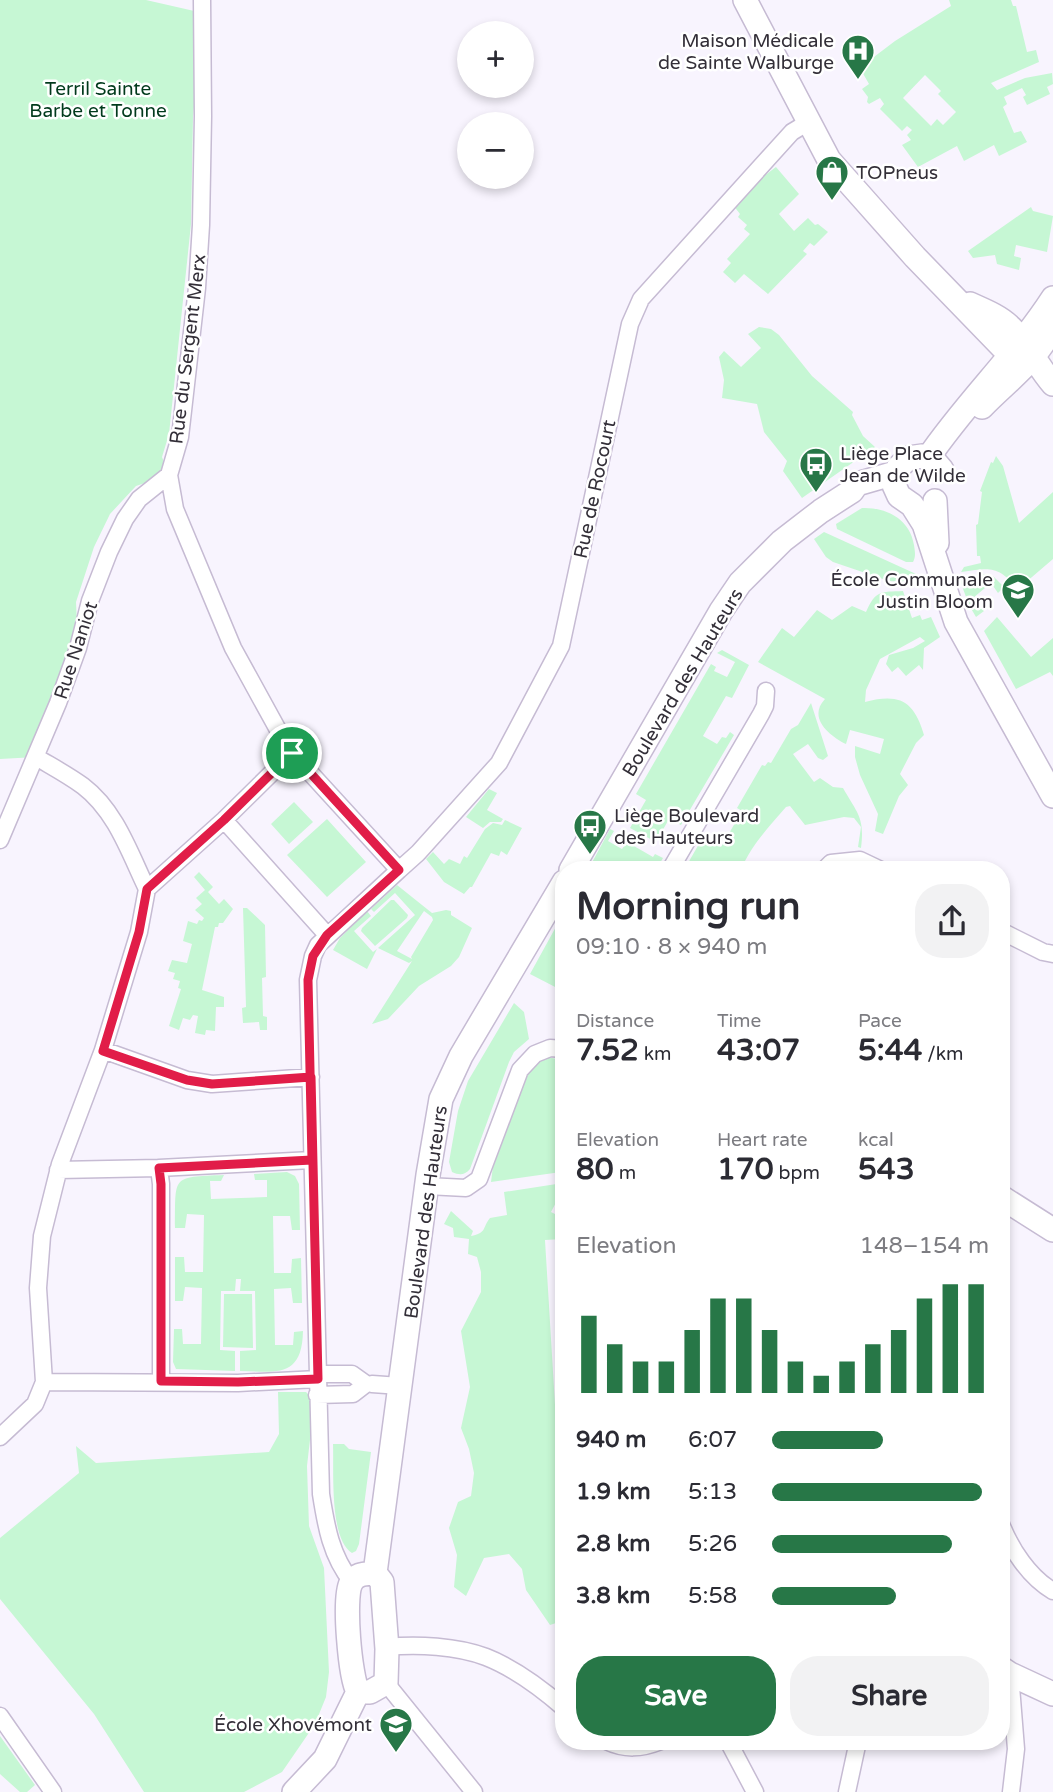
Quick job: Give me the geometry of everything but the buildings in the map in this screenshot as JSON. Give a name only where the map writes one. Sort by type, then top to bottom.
[{"type":"street","name":"Rue du Sergent Merx","points":[[202,0],[203,127],[197,288],[180,437],[169,475],[175,509],[233,648],[292,753],[399,870]]},
{"type":"street","points":[[745,0],[807,123],[829,160],[850,187],[955,296],[1021,351],[1053,384]]},
{"type":"street","name":"Rue de Rocourt","points":[[327,935],[418,853],[499,763],[561,646],[630,324],[641,299],[792,132],[807,123]]},
{"type":"street","points":[[1053,298],[1021,351],[982,406],[935,464],[943,489],[910,492],[937,559],[942,583],[956,622],[1053,796]]},
{"type":"street","points":[[1021,351],[1043,346],[1053,326]]},
{"type":"street","name":"Boulevard des Hauteurs","points":[[576,861],[731,596],[776,546],[852,491],[862,495],[910,492],[902,462],[908,458],[922,456],[935,464]]},
{"type":"street","name":"Rue Naniot","points":[[0,840],[74,659],[90,601],[109,552],[125,519],[139,499],[169,475]]},
{"type":"street","points":[[675,861],[761,715],[766,691]]},
{"type":"street","points":[[147,889],[224,820],[292,753]]},
{"type":"street","points":[[0,1437],[35,1404],[44,1382],[38,1288],[42,1236],[58,1170],[103,1051],[139,932],[147,889],[120,832],[103,805],[84,787],[36,757]]},
{"type":"street","points":[[224,820],[327,935],[313,956],[308,980],[321,1494],[327,1530],[339,1566],[352,1582]]},
{"type":"street","name":"Boulevard des Hauteurs","points":[[375,1573],[437,1119],[448,1080],[555,897]]},
{"type":"street","points":[[1010,936],[1043,952],[1053,954]]},
{"type":"street","points":[[427,1186],[466,1188],[479,1179],[520,1070],[535,1054],[555,1048]]},
{"type":"street","points":[[103,1051],[187,1080],[212,1084],[311,1077]]},
{"type":"street","points":[[58,1170],[312,1160]]},
{"type":"street","points":[[159,1168],[161,1381]]},
{"type":"street","points":[[1010,1204],[1053,1230]]},
{"type":"street","points":[[44,1382],[318,1383]]},
{"type":"street","points":[[372,1384],[400,1386]]},
{"type":"street","points":[[1010,1543],[1014,1552],[1043,1585],[1053,1591]]},
{"type":"street","points":[[358,1692],[351,1669],[348,1598],[352,1582],[360,1574],[375,1573],[382,1582],[387,1647],[386,1683],[474,1792]]},
{"type":"street","points":[[387,1647],[454,1650],[485,1656],[531,1682],[555,1702]]},
{"type":"street","points":[[1010,1673],[1053,1693]]},
{"type":"street","points":[[358,1692],[369,1692],[386,1683]]},
{"type":"street","points":[[294,1792],[325,1759],[358,1692]]},
{"type":"street","points":[[1010,1702],[1016,1749],[1011,1792]]},
{"type":"street","points":[[0,1716],[53,1792]]},
{"type":"street","points":[[733,1750],[755,1792]]},
{"type":"street","points":[[847,1792],[856,1750]]},
{"type":"green space","name":"Terril Sainte Barbe et Tonne","points":[[0,0],[146,0],[203,13],[193,117],[191,224],[169,434],[162,457],[169,475],[136,486],[110,514],[94,547],[76,602],[78,648],[36,757],[0,759]]},
{"type":"green space","points":[[949,0],[1011,0],[1013,6],[1016,6],[1027,52],[1036,50],[1039,62],[991,83],[997,90],[1025,78],[1052,73],[1053,84],[1047,87],[1050,94],[1027,105],[1022,88],[1004,97],[1007,104],[1003,107],[1014,133],[1021,131],[1027,142],[999,156],[994,145],[964,161],[957,146],[918,167],[902,145],[911,140],[907,135],[912,130],[907,126],[902,131],[880,109],[884,104],[880,98],[869,104],[867,102],[868,97],[862,89],[869,84],[861,70],[862,66],[895,41],[951,6]],"holes":[[[925,75],[941,91],[938,94],[956,112],[943,125],[937,119],[931,126],[903,98]]]},
{"type":"green space","points":[[776,167],[799,194],[779,214],[794,231],[808,218],[828,232],[814,246],[810,243],[803,251],[807,254],[768,294],[744,274],[735,283],[723,272],[731,263],[727,259],[750,234],[744,229],[747,225],[738,217],[740,214],[733,205],[748,188]]},
{"type":"green space","points":[[1031,207],[1033,211],[1053,216],[1047,252],[1016,245],[1014,256],[1021,258],[1019,270],[997,264],[995,255],[973,258],[968,251]]},
{"type":"green space","points":[[759,327],[771,329],[779,335],[812,376],[853,412],[863,436],[875,447],[802,498],[783,471],[787,461],[764,432],[757,404],[722,398],[724,380],[719,357],[724,351],[741,367],[761,348],[748,334]]},
{"type":"green space","points":[[996,456],[1003,466],[1019,523],[1053,492],[1053,559],[1018,589],[993,570],[961,572],[964,567],[981,563],[980,556],[977,556],[976,525],[982,492],[980,491]]},
{"type":"green space","points":[[862,508],[888,512],[908,528],[915,552],[913,562],[906,562],[837,529],[836,524]]},
{"type":"green space","points":[[824,532],[919,577],[900,582],[889,581],[833,562],[826,557],[814,539]]},
{"type":"green space","points":[[987,574],[1004,587],[998,593],[991,583],[973,598],[984,611],[976,617],[959,578]]},
{"type":"green space","points":[[903,591],[912,618],[920,615],[922,620],[931,617],[940,637],[924,648],[923,670],[919,665],[906,676],[898,667],[892,672],[886,664],[889,655],[913,648],[925,641],[920,637],[880,659],[866,690],[865,702],[888,699],[904,702],[915,714],[924,735],[916,743],[900,774],[908,785],[899,796],[883,834],[875,831],[878,814],[860,775],[855,746],[880,754],[884,739],[850,730],[846,744],[840,741],[823,726],[820,719],[818,713],[825,699],[758,662],[782,628],[794,637],[817,610],[832,620],[852,606],[866,612],[880,594]]},
{"type":"green space","points":[[997,617],[1031,657],[1053,638],[1053,676],[1050,672],[1016,689],[984,631]]},
{"type":"green space","points":[[722,650],[749,665],[732,698],[726,696],[703,736],[717,744],[730,732],[734,735],[681,825],[669,819],[656,842],[630,828],[646,800],[636,794],[711,664],[716,667],[714,671],[727,677],[735,662],[717,653]]},
{"type":"green space","points":[[811,703],[828,756],[823,760],[818,758],[808,744],[793,754],[814,782],[820,778],[833,787],[843,788],[861,822],[862,838],[861,848],[858,847],[861,827],[854,818],[844,817],[805,825],[790,806],[786,807],[761,837],[746,861],[689,861],[703,837],[721,847],[742,811],[737,808],[762,765],[771,763],[791,729],[798,725]]},
{"type":"green space","points":[[489,789],[497,793],[487,810],[503,819],[501,822],[490,822],[483,828],[466,817]]},
{"type":"green space","points":[[294,802],[313,822],[289,844],[271,824]]},
{"type":"green space","points":[[327,819],[366,862],[327,897],[287,855]]},
{"type":"green space","points":[[505,820],[522,828],[507,855],[501,851],[499,856],[491,853],[472,887],[464,894],[444,882],[426,859],[433,852],[444,864],[449,859],[460,864],[464,856],[467,858],[485,829],[493,823],[502,825]]},
{"type":"green space","points":[[610,829],[614,831],[608,841],[622,849],[627,842],[653,857],[655,854],[663,858],[661,861],[593,861]]},
{"type":"green space","points":[[199,872],[213,887],[208,892],[219,904],[224,899],[233,909],[223,923],[215,927],[202,990],[224,997],[224,1007],[216,1007],[215,1031],[206,1030],[205,1035],[195,1033],[198,1016],[193,1015],[190,1020],[183,1018],[179,1030],[169,1026],[181,989],[178,988],[180,981],[173,979],[175,973],[168,971],[172,960],[187,963],[192,944],[183,941],[188,921],[197,924],[204,918],[195,910],[202,904],[196,898],[205,890],[194,877]]},
{"type":"green space","points":[[397,885],[432,913],[451,911],[451,915],[472,928],[459,957],[451,966],[419,986],[388,1019],[372,1024],[412,961],[409,963],[378,948],[415,915],[395,893],[374,912],[371,909]],"holes":[[[424,911],[433,920],[412,959],[397,951]]]},
{"type":"green space","points":[[391,900],[408,915],[407,918],[375,946],[361,931],[362,928]]},
{"type":"green space","points":[[243,908],[247,908],[265,925],[266,977],[262,978],[263,1016],[267,1017],[267,1030],[260,1030],[259,1022],[243,1023],[242,1008],[246,1007]]},
{"type":"green space","points":[[367,911],[371,916],[354,931],[373,952],[377,949],[367,969],[333,950],[340,938]]},
{"type":"green space","points":[[555,929],[555,987],[530,974]]},
{"type":"green space","points":[[514,1003],[524,1012],[529,1039],[514,1052],[509,1062],[470,1169],[464,1174],[452,1172],[449,1162],[458,1111],[468,1081]]},
{"type":"green space","points":[[546,1057],[555,1059],[555,1173],[491,1182],[493,1166],[527,1075],[537,1062]]},
{"type":"green space","points":[[287,1172],[295,1176],[299,1184],[300,1230],[292,1230],[290,1216],[273,1216],[274,1273],[291,1273],[292,1259],[301,1258],[302,1303],[293,1303],[291,1288],[274,1289],[275,1345],[293,1345],[294,1332],[303,1331],[298,1357],[285,1369],[265,1372],[240,1371],[240,1351],[256,1350],[255,1291],[240,1291],[241,1279],[236,1279],[235,1291],[221,1291],[220,1350],[235,1351],[235,1371],[176,1369],[173,1362],[174,1329],[182,1329],[183,1344],[201,1344],[202,1288],[185,1287],[183,1301],[175,1301],[175,1257],[184,1257],[185,1272],[203,1272],[204,1215],[187,1214],[185,1228],[175,1228],[175,1198],[180,1183],[194,1177],[224,1175],[221,1181],[210,1181],[211,1199],[267,1197],[267,1180],[255,1180],[254,1174]]},
{"type":"green space","points":[[555,1184],[555,1204],[551,1212],[555,1214],[555,1239],[545,1240],[555,1405],[555,1623],[550,1625],[526,1590],[522,1569],[509,1554],[484,1558],[466,1596],[454,1587],[457,1555],[449,1528],[458,1502],[471,1496],[474,1473],[461,1428],[470,1387],[461,1331],[481,1292],[481,1272],[477,1257],[468,1254],[469,1239],[454,1237],[453,1228],[444,1224],[451,1211],[473,1231],[471,1236],[482,1232],[490,1218],[507,1215],[504,1192]]},
{"type":"green space","points":[[224,1294],[252,1294],[253,1348],[223,1347]]},
{"type":"green space","points":[[278,1392],[306,1392],[311,1397],[307,1466],[309,1526],[324,1568],[329,1672],[326,1697],[315,1724],[282,1772],[244,1792],[144,1792],[94,1714],[0,1599],[0,1538],[79,1473],[76,1446],[96,1463],[269,1452],[279,1434]]},
{"type":"green space","points":[[333,1444],[344,1444],[349,1449],[371,1452],[359,1544],[352,1553],[339,1534],[336,1519]]},
{"type":"green space","points":[[0,1736],[35,1785],[27,1792],[20,1792],[0,1774]]},
{"type":"place","name":"Maison Médicale de Sainte Walburge","points":[[858,81]]},
{"type":"place","name":"TOPneus","points":[[832,202]]},
{"type":"place","name":"Liège Place Jean de Wilde","points":[[816,494]]},
{"type":"place","name":"École Communale Justin Bloom","points":[[1018,620]]},
{"type":"place","name":"Liège Boulevard des Hauteurs","points":[[590,856]]},
{"type":"place","name":"École Xhovémont","points":[[396,1754]]},
{"type":"route","points":[[292,753],[224,820],[147,889],[139,932],[103,1051],[187,1080],[212,1084],[311,1077],[318,1379],[161,1381],[159,1168],[312,1160],[311,1077],[308,980],[313,956],[327,935],[399,870],[292,753]]}]
